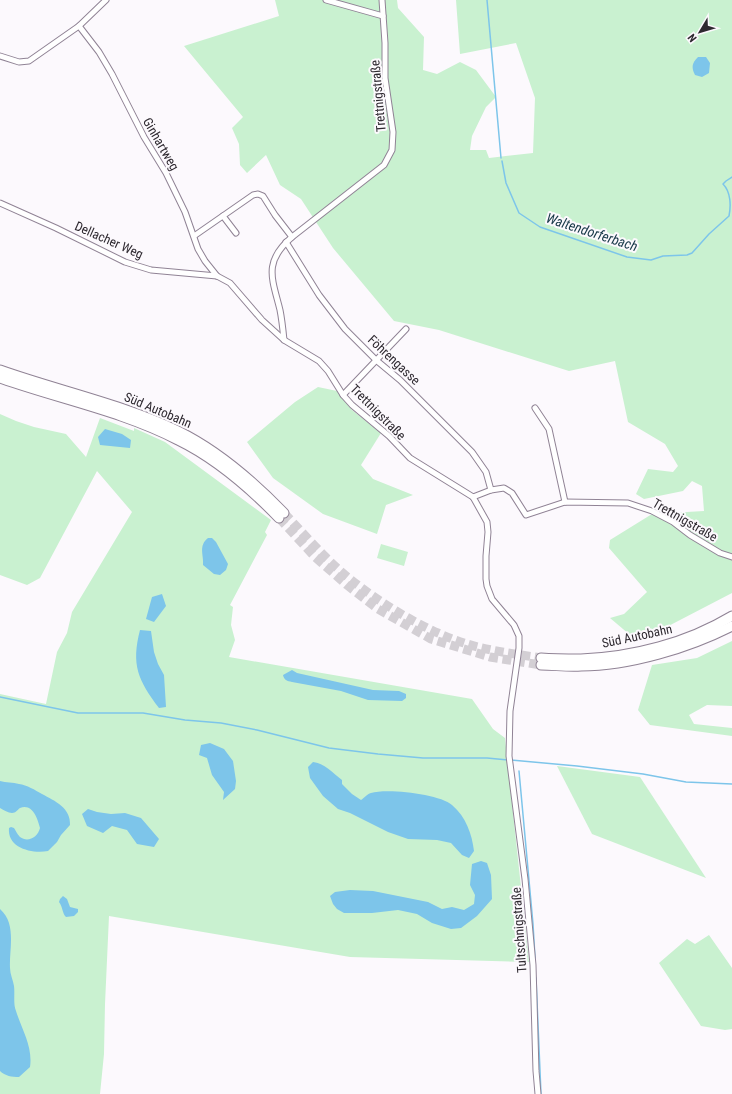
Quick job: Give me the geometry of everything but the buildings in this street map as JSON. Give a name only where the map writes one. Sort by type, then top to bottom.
[{"type":"highway","name":"Süd Autobahn","points":[[0,370],[151,419],[179,432],[229,462],[266,494],[281,515],[226,470],[205,455],[179,440],[150,426],[113,413],[0,378]]},
{"type":"highway","name":"Süd Autobahn","points":[[732,616],[694,635],[676,642],[636,652],[617,656],[541,662],[582,666],[636,660],[678,648],[732,626]]},
{"type":"street","points":[[0,56],[19,62],[29,61],[79,26],[106,0]]},
{"type":"street","points":[[326,0],[384,16]]},
{"type":"street","name":"Trettnigstraße","points":[[382,0],[384,16],[385,78],[393,132],[392,150],[384,165],[292,237],[280,248],[276,255],[272,275],[280,311],[284,340],[318,361],[328,371],[343,395],[356,410],[389,436],[410,458],[474,497],[491,490],[504,488],[512,493],[526,515],[565,502],[628,503],[652,511],[674,522],[690,535],[720,553],[732,557]]},
{"type":"street","name":"Ginhartweg","points":[[79,26],[102,57],[112,74],[185,212],[198,249],[217,276]]},
{"type":"street","points":[[194,236],[253,195],[260,195],[292,237]]},
{"type":"street","name":"Dellacher Weg","points":[[0,203],[56,228],[125,262],[151,270],[217,276],[234,287],[262,320],[284,340]]},
{"type":"street","points":[[223,216],[236,233]]},
{"type":"street","name":"Föhrengasse","points":[[286,242],[310,281],[338,320],[376,360],[400,380],[472,452],[486,472],[491,490]]},
{"type":"street","points":[[343,395],[406,329]]},
{"type":"street","points":[[536,408],[549,429],[565,502]]},
{"type":"street","name":"Tultschnigstraße","points":[[474,497],[487,522],[487,586],[492,599],[514,625],[519,636],[519,648],[510,711],[509,756],[527,894],[533,965],[538,1094]]},
{"type":"green space","points":[[275,0],[397,0],[398,8],[424,37],[423,70],[437,74],[460,62],[476,70],[496,97],[486,107],[472,136],[470,150],[486,150],[489,158],[533,153],[535,98],[516,43],[460,54],[456,0],[732,0],[732,593],[655,633],[636,640],[610,618],[624,614],[647,592],[609,548],[610,540],[652,514],[704,511],[702,486],[692,481],[683,491],[644,499],[636,494],[648,469],[673,472],[678,466],[665,444],[628,422],[615,361],[569,371],[439,330],[394,321],[333,248],[301,199],[280,185],[266,155],[247,173],[240,165],[239,144],[232,128],[243,117],[184,46],[279,16]]},
{"type":"green space","points":[[318,387],[337,391],[352,410],[381,433],[361,465],[373,479],[413,495],[386,505],[377,534],[323,514],[273,478],[247,442],[295,402]]},
{"type":"green space","points":[[0,414],[34,427],[66,434],[86,457],[100,418],[134,431],[134,428],[165,442],[271,520],[265,532],[267,535],[230,605],[233,607],[231,625],[235,640],[229,657],[472,699],[493,729],[505,738],[529,962],[350,957],[109,916],[104,1054],[100,1094],[0,1094],[0,694],[46,704],[57,652],[67,633],[72,612],[132,512],[97,471],[40,578],[27,585],[0,575]]},
{"type":"green space","points":[[381,544],[408,552],[404,566],[377,558]]},
{"type":"green space","points":[[732,641],[732,706],[707,705],[689,715],[694,724],[732,728],[732,736],[650,725],[638,710],[652,665],[697,658]]},
{"type":"green space","points":[[557,766],[640,777],[706,878],[592,834]]},
{"type":"green space","points":[[709,935],[732,968],[732,1029],[725,1030],[701,1026],[659,963],[687,939],[695,944]]},
{"type":"water","points":[[698,57],[706,57],[710,63],[709,73],[702,77],[695,75],[693,70],[693,63]]},
{"type":"water","points":[[105,429],[122,434],[131,440],[130,448],[100,445],[98,437]]},
{"type":"water","points":[[208,538],[212,538],[216,542],[228,564],[226,570],[220,575],[214,574],[203,565],[202,547]]},
{"type":"water","points":[[162,594],[166,606],[154,622],[146,619],[152,597]]},
{"type":"water","points":[[140,630],[151,631],[154,652],[164,675],[166,707],[159,708],[146,689],[138,672],[136,653]]},
{"type":"water","points":[[292,670],[297,673],[373,690],[399,691],[406,694],[406,698],[402,701],[368,700],[341,691],[290,682],[283,677],[283,675]]},
{"type":"water","points":[[210,743],[224,749],[233,761],[236,781],[235,789],[223,800],[224,792],[212,775],[207,758],[199,755],[201,745]]},
{"type":"water","points":[[313,762],[321,764],[332,771],[342,780],[342,784],[352,794],[361,800],[371,793],[389,791],[425,795],[446,801],[457,810],[465,820],[472,838],[474,851],[469,858],[462,855],[451,843],[437,840],[408,839],[388,832],[350,813],[338,809],[323,796],[310,778],[308,767]]},
{"type":"water","points":[[0,781],[17,783],[34,789],[57,802],[68,814],[70,825],[48,851],[42,852],[28,850],[16,845],[12,840],[9,835],[9,828],[11,827],[14,828],[17,834],[23,839],[32,838],[37,834],[40,828],[34,813],[28,808],[20,808],[12,813],[0,808]]},
{"type":"water","points":[[88,809],[111,814],[125,813],[141,818],[159,839],[154,847],[137,844],[127,830],[112,826],[103,833],[87,826],[82,814]]},
{"type":"water","points":[[481,861],[487,863],[491,875],[492,899],[477,916],[461,928],[451,929],[432,923],[417,914],[398,910],[372,913],[344,913],[337,909],[330,896],[335,892],[350,890],[373,891],[428,902],[442,909],[452,907],[464,910],[474,904],[475,895],[470,885],[472,864]]},
{"type":"water","points":[[63,896],[67,899],[70,907],[78,909],[78,912],[74,916],[66,917],[59,902]]},
{"type":"water","points":[[0,909],[9,922],[11,937],[10,972],[14,986],[15,1008],[30,1052],[31,1060],[30,1067],[19,1077],[9,1076],[0,1071]]},
{"type":"waterway","name":"Waltendorferbach","points":[[487,0],[501,158]]},
{"type":"waterway","name":"Waltendorferbach","points":[[502,161],[506,183],[519,213],[540,227],[627,257],[651,260],[663,256],[687,255],[692,253],[709,234],[729,216],[730,199],[728,191],[723,184],[732,177]]},
{"type":"waterway","points":[[0,697],[78,713],[143,713],[185,720],[221,723],[257,730],[329,748],[423,758],[487,758],[508,760]]},
{"type":"waterway","points":[[511,760],[643,774],[686,782],[732,784]]},
{"type":"waterway","points":[[519,771],[535,958]]},
{"type":"waterway","points":[[536,978],[541,1094]]},
{"type":"tunnel","points":[[284,513],[341,572],[376,598],[404,616],[449,638],[473,646],[541,658]]},
{"type":"tunnel","points":[[279,518],[315,557],[347,585],[378,609],[431,639],[490,657],[541,665]]}]
